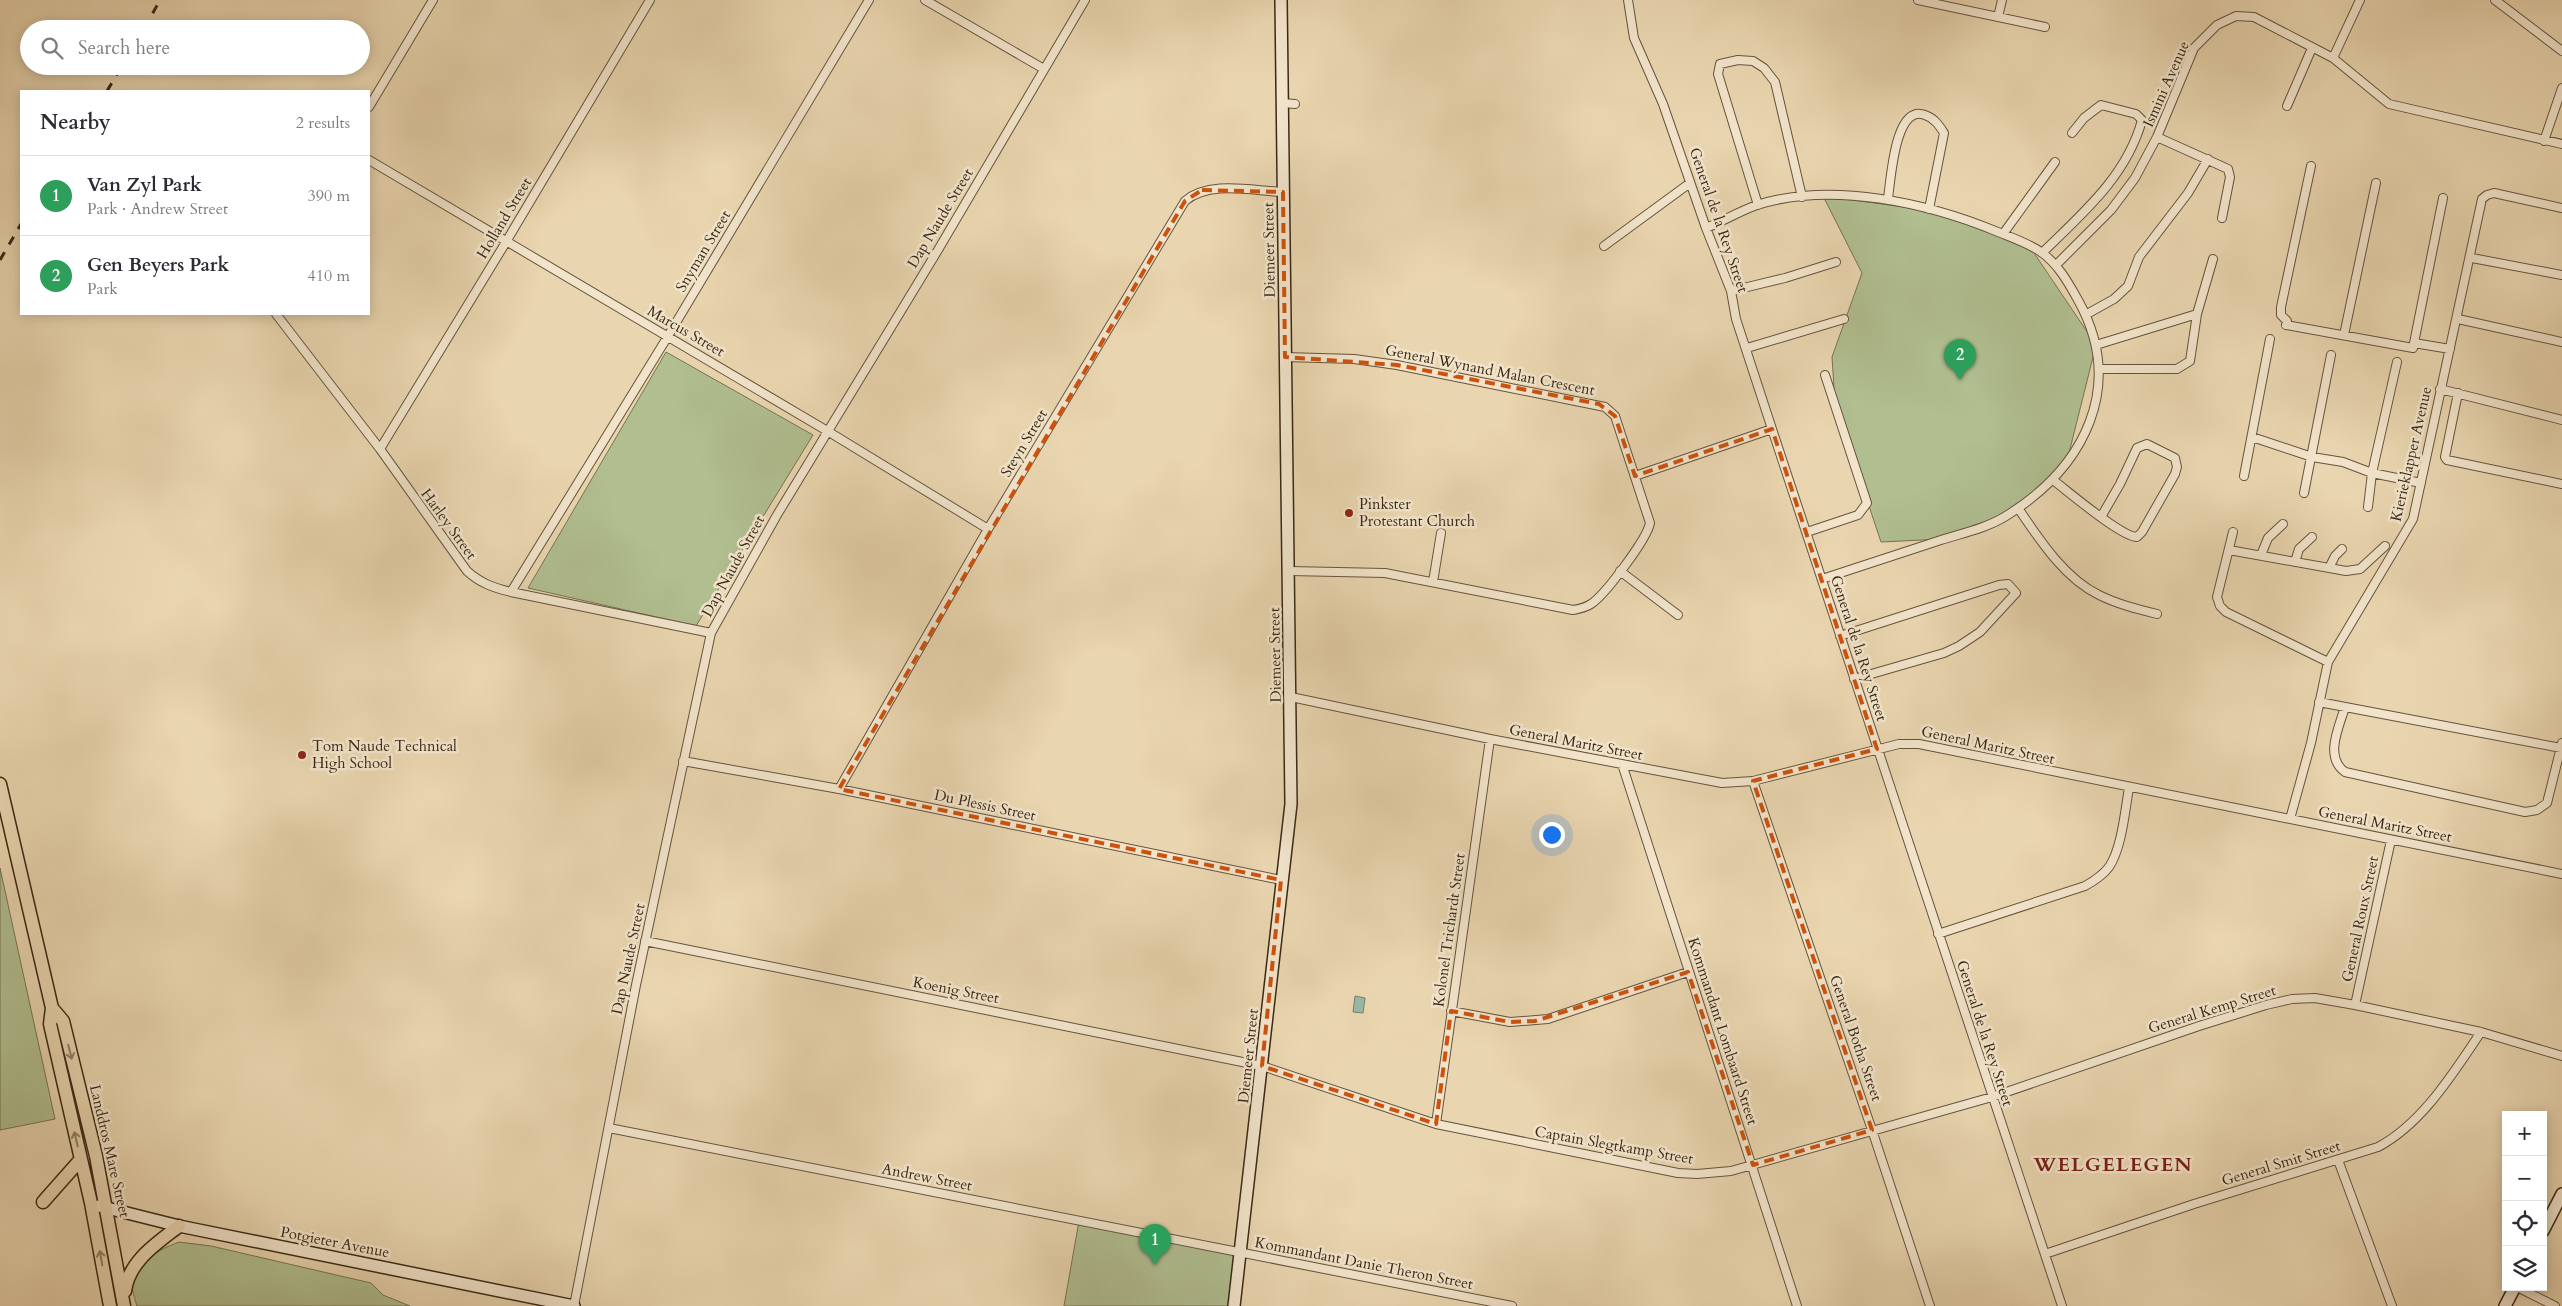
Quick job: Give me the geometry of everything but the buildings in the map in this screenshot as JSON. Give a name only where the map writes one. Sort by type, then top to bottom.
[{"type":"main road","name":"Landdros Mare Street","points":[[0,784],[52,1008],[50,1024],[91,1204],[110,1306]]},
{"type":"main road","name":"Landdros Mare Street","points":[[52,1008],[63,1021],[107,1208],[124,1306]]},
{"type":"main road","points":[[43,1202],[81,1159]]},
{"type":"main road","points":[[124,1306],[130,1272],[147,1252],[179,1226]]},
{"type":"street","points":[[370,105],[433,0]]},
{"type":"street","name":"Holland Street","points":[[380,449],[650,0]]},
{"type":"street","name":"Snyman Street","points":[[511,592],[668,336],[870,0]]},
{"type":"street","points":[[925,0],[1044,69]]},
{"type":"street","name":"Dap Naude Street","points":[[574,1306],[646,941],[711,633],[773,523],[1085,0]]},
{"type":"street","name":"Diemeer Street","points":[[1234,1306],[1262,1066],[1281,880],[1290,820],[1291,697],[1281,0]]},
{"type":"street","name":"General de la Rey Street","points":[[1628,0],[1634,38],[1664,104],[1706,228],[1731,291],[1736,319],[2062,1306]]},
{"type":"street","points":[[1918,0],[2044,27]]},
{"type":"street","points":[[1998,17],[2002,0]]},
{"type":"street","points":[[2333,58],[2360,0]]},
{"type":"street","points":[[2496,0],[2562,50]]},
{"type":"street","name":"Ismini Avenue","points":[[2056,264],[2118,201],[2135,178],[2156,137],[2194,48],[2205,35],[2226,19],[2236,16],[2254,17],[2333,58],[2389,104],[2562,144]]},
{"type":"street","points":[[2287,106],[2312,48]]},
{"type":"street","points":[[1758,205],[1718,74],[1720,64],[1738,60],[1757,63],[1775,82],[1802,197]]},
{"type":"street","points":[[2544,140],[2562,88]]},
{"type":"street","points":[[1282,103],[1295,104]]},
{"type":"street","points":[[2042,253],[2100,195],[2132,148],[2142,120],[2136,114],[2100,105],[2084,118],[2072,133]]},
{"type":"street","points":[[1888,198],[1901,128],[1910,116],[1919,113],[1932,118],[1944,134],[1929,209]]},
{"type":"street","points":[[2156,137],[2226,168],[2230,173],[2222,218]]},
{"type":"street","points":[[2087,314],[2114,299],[2128,286],[2139,257],[2188,193],[2208,159]]},
{"type":"street","name":"Marcus Street","points":[[370,161],[668,336],[988,529]]},
{"type":"street","points":[[2003,234],[2055,162]]},
{"type":"street","points":[[2311,166],[2280,311],[2287,320],[2286,325],[2413,348],[2443,198]]},
{"type":"street","points":[[1604,246],[1690,183]]},
{"type":"street","points":[[2344,335],[2376,183]]},
{"type":"street","name":"Steyn Street","points":[[838,788],[988,529],[1185,201],[1192,195],[1211,188],[1283,192]]},
{"type":"street","name":"Kierieklapper Avenue","points":[[2290,819],[2311,743],[2328,662],[2411,526],[2440,389],[2472,258],[2481,202],[2487,195],[2494,193],[2562,208]]},
{"type":"street","points":[[1706,228],[1758,205],[1802,197],[1888,198],[1961,216],[2042,253],[2056,264],[2087,314],[2096,345],[2100,369],[2096,394],[2087,427],[2066,465],[2053,480],[2018,508],[1990,524],[1822,579]]},
{"type":"street","points":[[2472,258],[2562,275]]},
{"type":"street","points":[[2100,369],[2180,368],[2190,361],[2198,314],[2213,259]]},
{"type":"street","points":[[1731,291],[1785,278],[1836,262]]},
{"type":"street","points":[[2096,345],[2198,314]]},
{"type":"street","name":"Harley Street","points":[[277,315],[380,449],[466,571],[490,586],[511,592],[711,633]]},
{"type":"street","points":[[1747,348],[1844,319]]},
{"type":"street","points":[[2458,319],[2562,342]]},
{"type":"street","points":[[2244,476],[2270,339]]},
{"type":"street","points":[[2414,343],[2450,349]]},
{"type":"street","points":[[2304,493],[2331,355]]},
{"type":"street","name":"General Wynand Malan Crescent","points":[[1285,357],[1354,359],[1397,365],[1599,404],[1615,416],[1650,523],[1636,551],[1596,601],[1586,608],[1573,610],[1378,572],[1289,571]]},
{"type":"street","points":[[2368,507],[2372,473],[2397,362]]},
{"type":"street","points":[[1807,532],[1858,515],[1866,503],[1825,375]]},
{"type":"street","points":[[2440,389],[2562,420]]},
{"type":"street","points":[[2458,393],[2445,458],[2447,460],[2562,484]]},
{"type":"street","points":[[1635,476],[1772,428]]},
{"type":"street","points":[[2252,437],[2312,457],[2343,462],[2372,473],[2421,484]]},
{"type":"street","points":[[2053,480],[2101,517],[2129,536],[2140,535],[2175,474],[2177,467],[2175,458],[2147,444],[2137,448],[2120,484],[2101,517]]},
{"type":"street","points":[[2018,508],[2060,562],[2087,588],[2114,601],[2157,614]]},
{"type":"street","points":[[2261,555],[2268,538],[2283,524]]},
{"type":"street","points":[[2233,532],[2217,594],[2220,606],[2226,612],[2328,662]]},
{"type":"street","points":[[1433,582],[1441,533]]},
{"type":"street","points":[[2295,562],[2299,550],[2312,537]]},
{"type":"street","points":[[2229,550],[2346,571],[2360,569],[2385,546]]},
{"type":"street","points":[[2329,568],[2335,556],[2342,549]]},
{"type":"street","points":[[1620,571],[1678,615]]},
{"type":"street","points":[[1840,636],[2003,584],[2009,584],[2016,593],[1980,632],[1959,646],[1944,653],[1854,679]]},
{"type":"street","name":"General Maritz Street","points":[[1291,697],[1490,739],[1712,782],[1753,780],[1899,744],[1919,744],[2129,788],[2562,874]]},
{"type":"street","points":[[2319,702],[2562,746],[2547,803],[2537,810],[2525,812],[2345,772],[2336,762],[2333,750],[2345,707]]},
{"type":"street","name":"Kolonel Trichardt Street","points":[[1436,1124],[1490,739]]},
{"type":"street","name":"Du Plessis Street","points":[[683,761],[838,788],[1281,880]]},
{"type":"street","name":"Kommandant Lombaard Street","points":[[1622,764],[1797,1306]]},
{"type":"street","name":"General Botha Street","points":[[1753,780],[1930,1306]]},
{"type":"street","points":[[1938,934],[2085,886],[2098,878],[2108,869],[2113,859],[2129,788]]},
{"type":"street","name":"General Roux Street","points":[[2355,1005],[2391,840]]},
{"type":"street","name":"Koenig Street","points":[[646,941],[1262,1066]]},
{"type":"street","points":[[1451,1011],[1510,1022],[1548,1019],[1688,972]]},
{"type":"street","name":"General Kemp Street","points":[[1992,1097],[2280,1001],[2315,998],[2481,1032],[2562,1056]]},
{"type":"street","name":"General Smit Street","points":[[2045,1254],[2194,1204],[2378,1147],[2408,1127],[2443,1085],[2481,1032]]},
{"type":"street","name":"Captain Slegtkamp Street","points":[[1262,1066],[1436,1124],[1678,1172],[1714,1173],[1753,1166],[1872,1130],[1992,1097]]},
{"type":"street","name":"Andrew Street","points":[[609,1128],[1241,1253]]},
{"type":"street","points":[[2338,1160],[2392,1306]]},
{"type":"street","points":[[2547,1223],[2562,1194]]},
{"type":"street","name":"Potgieter Avenue","points":[[91,1204],[179,1226],[574,1306]]},
{"type":"street","name":"Kommandant Danie Theron Street","points":[[1241,1253],[1512,1306]]},
{"type":"street","points":[[2505,1306],[2514,1291]]},
{"type":"street","points":[[2524,1291],[2555,1306]]},
{"type":"highlighted area","points":[[1202,190],[1283,192],[1285,357],[1397,365],[1599,404],[1615,416],[1635,476],[1772,429],[1877,749],[1753,781],[1872,1130],[1753,1165],[1688,972],[1535,1021],[1510,1022],[1451,1011],[1436,1124],[1262,1066],[1281,880],[839,789],[1185,201]]},
{"type":"shaded area","points":[[1823,196],[1948,213],[2028,244],[2096,345],[2066,465],[2005,517],[1943,539],[1881,542],[1835,404],[1832,357],[1862,273]]},
{"type":"shaded area","points":[[666,352],[813,435],[696,626],[528,588]]},
{"type":"shaded area","points":[[0,868],[55,1119],[0,1130]]},
{"type":"shaded area","points":[[1355,996],[1365,998],[1363,1013],[1353,1012]]},
{"type":"shaded area","points":[[1079,1221],[1241,1253],[1234,1306],[1064,1306]]},
{"type":"shaded area","points":[[179,1242],[211,1246],[371,1283],[383,1295],[410,1306],[137,1306],[132,1283],[139,1268],[157,1252]]},
{"type":"railway","points":[[149,20],[160,0]]},
{"type":"railway","points":[[108,90],[117,75]]},
{"type":"railway","points":[[0,260],[20,226]]},
{"type":"place","name":"Gen Beyers Park","points":[[1960,380]]},
{"type":"place","name":"Pinkster Protestant Church","points":[[1349,513]]},
{"type":"place","name":"Tom Naude Technical High School","points":[[302,755]]},
{"type":"place","name":"Van Zyl Park","points":[[1155,1265]]},
{"type":"district","name":"WELGELEGEN","points":[[2113,1164]]}]
